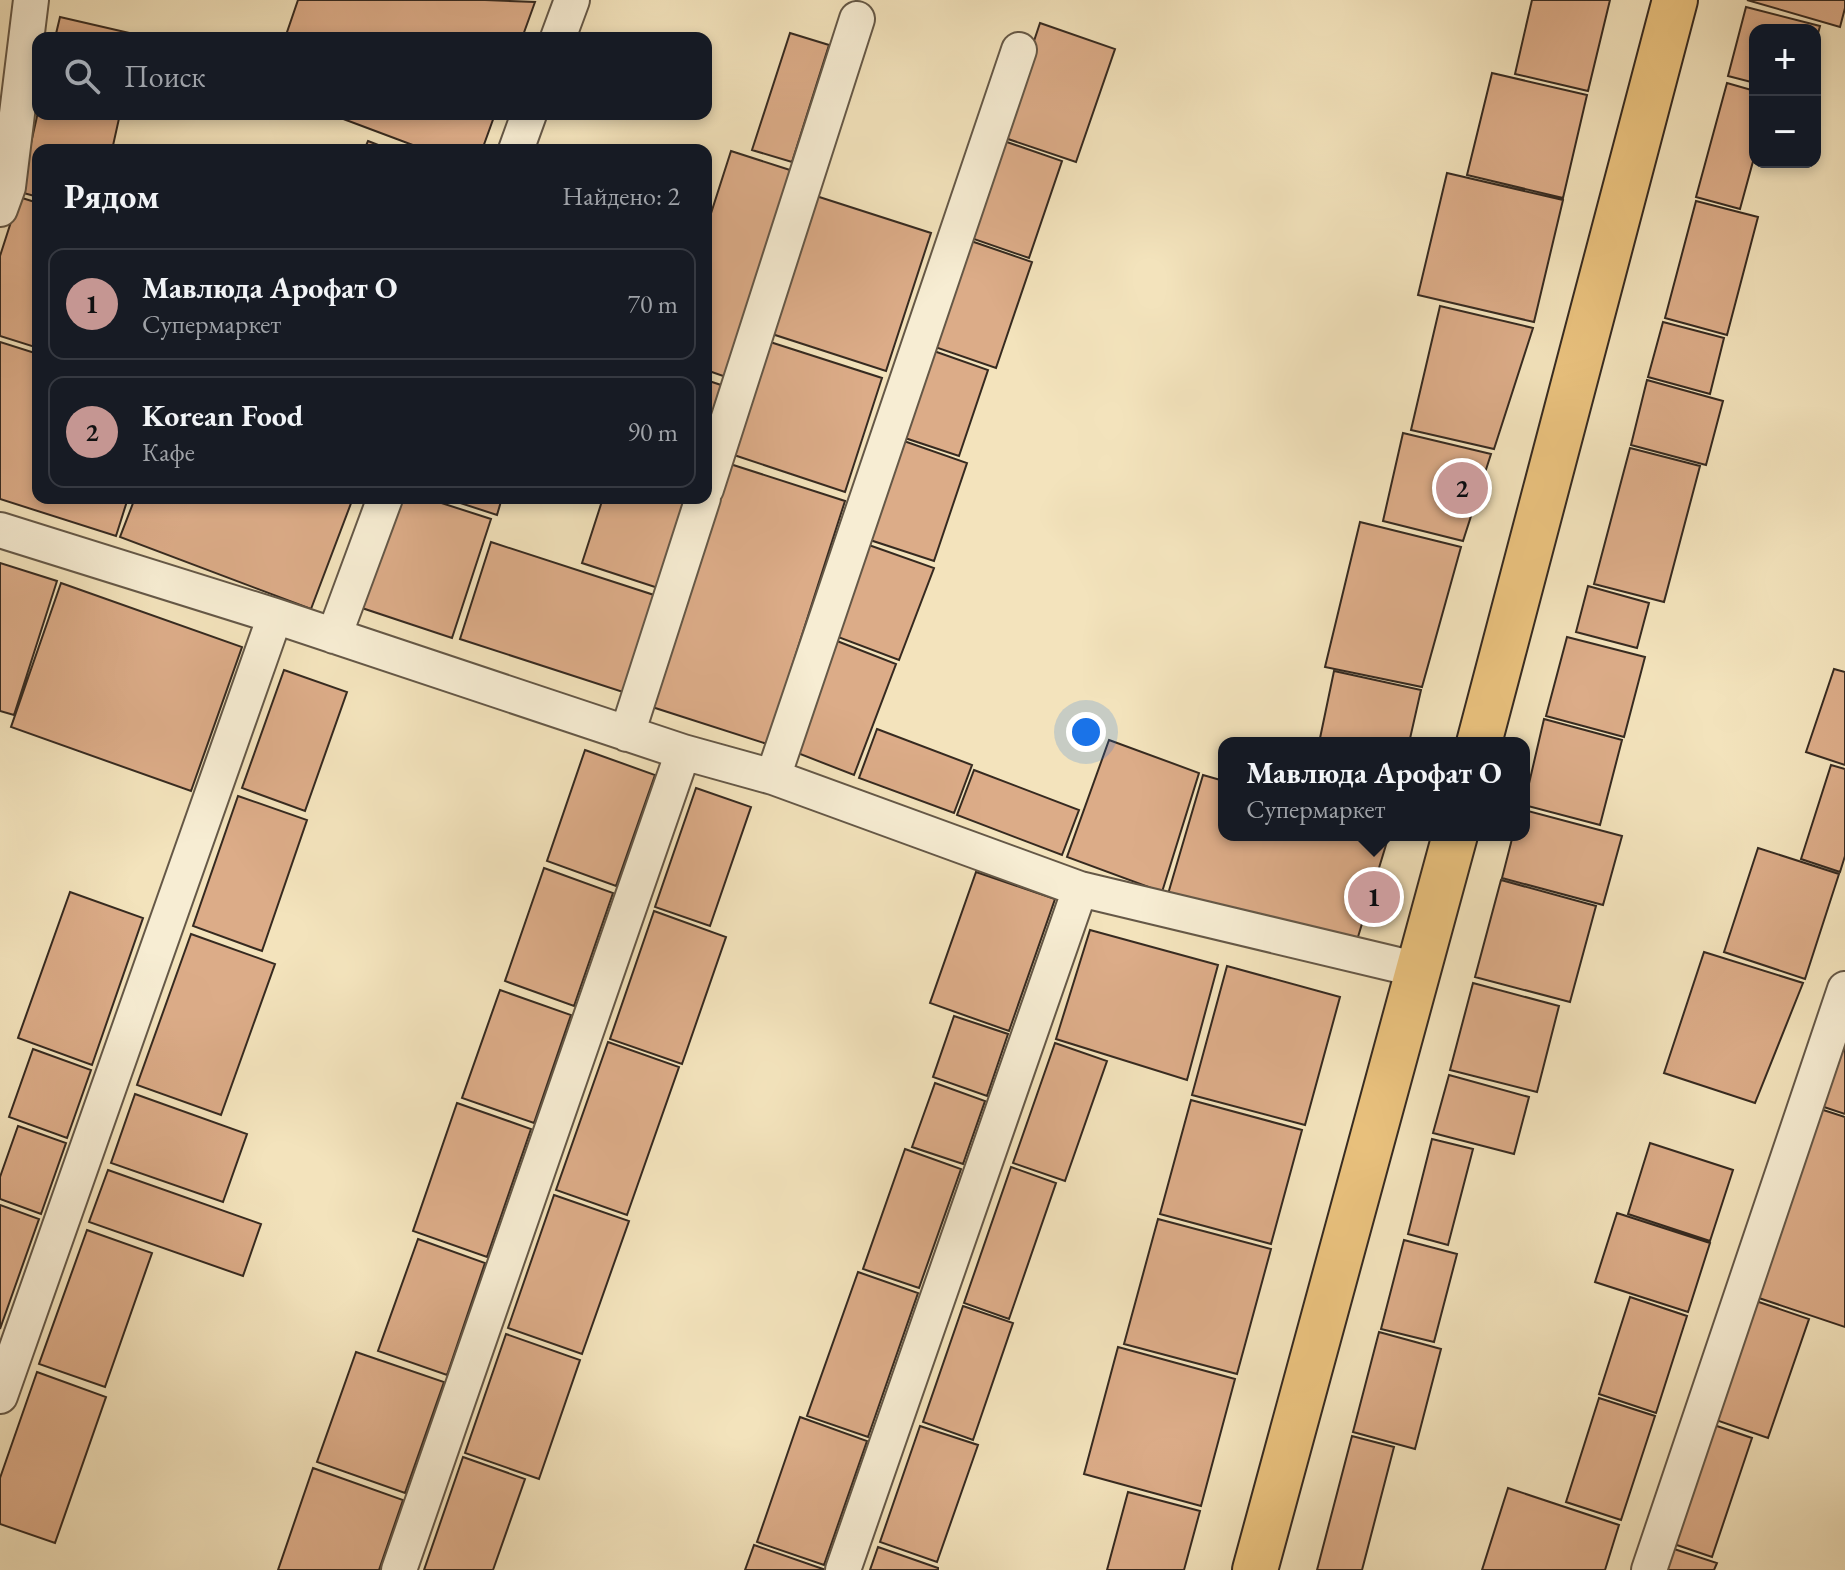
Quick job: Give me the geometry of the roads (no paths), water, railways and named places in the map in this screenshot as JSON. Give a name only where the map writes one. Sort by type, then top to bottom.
[{"type":"main road","points":[[1481,737],[1675,0]]},
{"type":"main road","points":[[1255,1570],[1453,841]]},
{"type":"street","points":[[3,194],[31,0]]},
{"type":"street","points":[[560,32],[572,0]]},
{"type":"street","points":[[712,470],[857,19]]},
{"type":"street","points":[[773,777],[1019,50]]},
{"type":"street","points":[[518,144],[527,120]]},
{"type":"street","points":[[334,636],[383,504]]},
{"type":"street","points":[[627,734],[701,504]]},
{"type":"street","points":[[0,530],[275,616],[683,752],[773,777],[1080,889],[1419,970]]},
{"type":"street","points":[[0,1396],[275,616]]},
{"type":"street","points":[[399,1570],[683,752]]},
{"type":"street","points":[[843,1570],[1080,889]]},
{"type":"street","points":[[1649,1570],[1845,989]]},
{"type":"place","name":"Korean Food","points":[[1462,488]]},
{"type":"place","name":"Мавлюда Арофат О","points":[[1374,897]]}]
